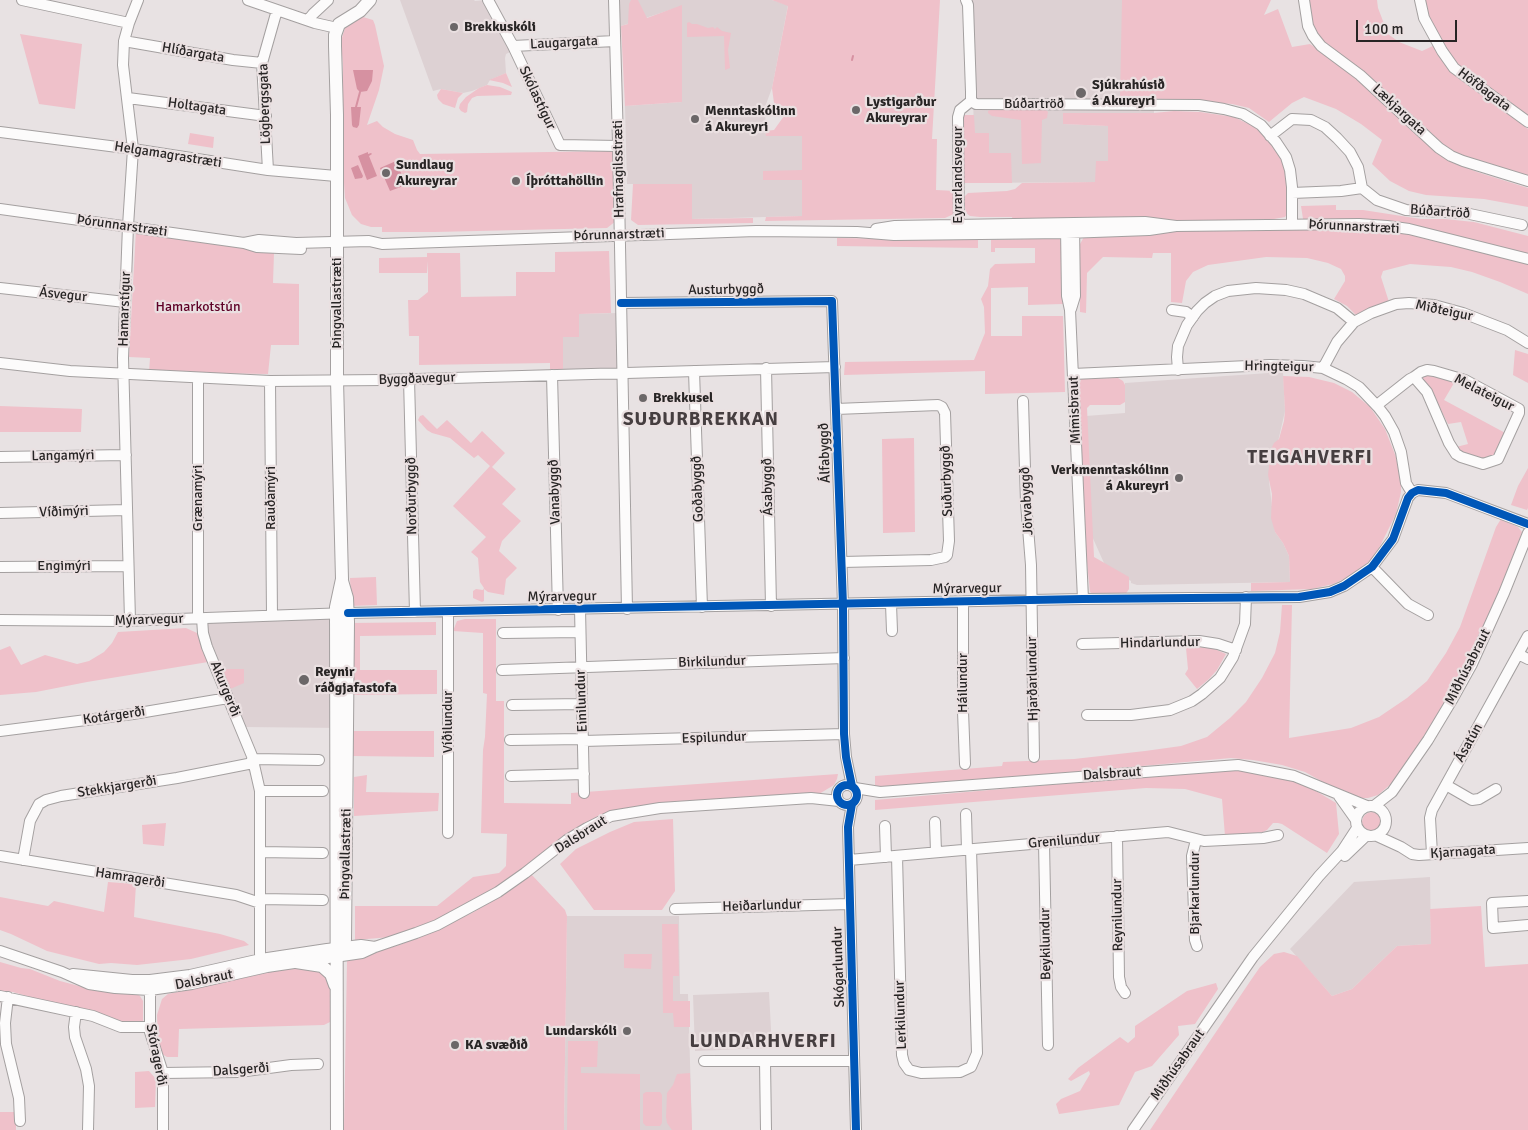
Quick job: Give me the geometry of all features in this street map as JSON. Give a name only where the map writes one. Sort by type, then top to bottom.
[{"type":"main road","points":[[337,28],[339,24],[360,11],[370,0]]},
{"type":"main road","name":"Þingvallastræti","points":[[337,28],[335,46],[337,115],[337,380],[342,579],[341,952],[345,1130]]},
{"type":"main road","name":"Þingvallastræti","points":[[337,1130],[337,990],[341,952]]},
{"type":"main road","points":[[296,962],[312,964],[327,969],[337,990]]},
{"type":"street","points":[[22,0],[129,22]]},
{"type":"street","name":"Hamarstígur","points":[[130,620],[124,375],[128,226],[133,149],[123,65],[124,41],[138,0]]},
{"type":"street","points":[[249,0],[337,28]]},
{"type":"street","points":[[308,20],[328,0]]},
{"type":"street","name":"Skólastígur","points":[[488,0],[513,46],[560,145],[618,146]]},
{"type":"street","name":"Hrafnagilsstræti","points":[[614,0],[627,608]]},
{"type":"street","points":[[966,0],[970,101]]},
{"type":"street","name":"Lækjargata","points":[[1304,0],[1308,26],[1320,46],[1360,75],[1440,148],[1451,156],[1463,161],[1528,181]]},
{"type":"street","name":"Höfðagata","points":[[1420,0],[1424,18],[1442,51],[1454,68],[1528,122]]},
{"type":"street","name":"Lögbergsgata","points":[[268,170],[262,63],[277,10]]},
{"type":"street","name":"Hlíðargata","points":[[124,41],[233,60],[262,63]]},
{"type":"street","name":"Laugargata","points":[[513,46],[615,41]]},
{"type":"street","name":"Holtagata","points":[[128,98],[266,116]]},
{"type":"street","name":"Búðartröð","points":[[970,101],[976,104],[1213,106],[1243,114],[1261,125],[1286,157],[1290,170],[1292,224]]},
{"type":"street","name":"Eyrarlandsvegur","points":[[959,230],[958,117],[960,110],[970,101]]},
{"type":"street","points":[[1270,136],[1292,119],[1311,120],[1325,127],[1337,138],[1354,158],[1358,167],[1362,188],[1331,192],[1292,193]]},
{"type":"street","name":"Helgamagrastræti","points":[[0,132],[133,149],[268,170],[336,176]]},
{"type":"street","name":"Búðartröð","points":[[1362,188],[1377,200],[1406,210],[1465,213],[1522,225]]},
{"type":"street","name":"Þórunnarstræti","points":[[0,209],[244,243],[259,240],[336,246],[369,241],[382,244],[756,231],[857,232],[894,235],[959,230],[1070,228],[1144,222],[1176,226],[1359,224],[1387,226],[1528,259]]},
{"type":"street","name":"Mímisbraut","points":[[1070,228],[1068,296],[1083,599]]},
{"type":"street","name":"Ásvegur","points":[[0,288],[125,302]]},
{"type":"street","points":[[1178,370],[1178,346],[1182,334],[1192,317],[1205,303],[1216,296],[1241,288],[1286,290],[1304,294],[1337,308],[1354,322]]},
{"type":"street","name":"Austurbyggð","points":[[621,303],[832,301]]},
{"type":"street","name":"Álfabyggð","points":[[832,301],[844,605]]},
{"type":"street","name":"Miðteigur","points":[[1323,368],[1337,342],[1354,322],[1390,306],[1409,303],[1463,312],[1520,336],[1528,343]]},
{"type":"street","points":[[1172,310],[1186,312],[1192,317]]},
{"type":"street","name":"Byggðavegur","points":[[0,364],[70,372],[270,381],[622,374],[835,367]]},
{"type":"street","name":"Hringteigur","points":[[1073,374],[1270,366],[1323,368],[1359,387],[1377,405],[1394,432],[1401,452],[1406,483],[1412,493]]},
{"type":"street","name":"Ásabyggð","points":[[766,368],[771,606]]},
{"type":"street","name":"Melateigur","points":[[1377,405],[1414,377],[1427,370],[1465,380],[1519,409],[1519,413],[1498,459],[1483,464],[1456,454],[1449,443],[1426,392],[1414,377]]},
{"type":"street","name":"Goðabyggð","points":[[694,371],[702,607]]},
{"type":"street","name":"Vanabyggð","points":[[552,375],[558,610]]},
{"type":"street","name":"Grænamýri","points":[[198,378],[200,618]]},
{"type":"street","name":"Norðurbyggð","points":[[409,379],[415,612]]},
{"type":"street","name":"Rauðamýri","points":[[270,381],[272,616]]},
{"type":"street","name":"Jörvabyggð","points":[[1023,401],[1026,503],[1031,550],[1032,600]]},
{"type":"street","name":"Suðurbyggð","points":[[836,409],[938,405],[942,407],[945,413],[949,541],[947,555],[931,560],[842,562]]},
{"type":"street","name":"Langamýri","points":[[0,457],[126,455]]},
{"type":"street","points":[[1412,493],[1418,490],[1446,493],[1528,524]]},
{"type":"street","name":"Mýrarvegur","points":[[0,620],[130,620],[415,612],[1083,599],[1299,597],[1330,592],[1344,586],[1372,567],[1393,539],[1408,498],[1412,493]]},
{"type":"street","name":"Víðimýri","points":[[0,513],[127,510]]},
{"type":"street","name":"Miðhúsabraut","points":[[1384,814],[1392,792],[1428,740],[1460,686],[1504,593],[1528,533]]},
{"type":"street","name":"Engimýri","points":[[0,567],[128,566]]},
{"type":"street","points":[[1372,567],[1408,604],[1428,616]]},
{"type":"street","points":[[1087,715],[1144,714],[1170,710],[1197,697],[1220,678],[1236,650],[1245,624],[1246,598]]},
{"type":"street","name":"Hjarðarlundur","points":[[1032,600],[1034,757]]},
{"type":"street","name":"Háilundur","points":[[963,602],[965,764]]},
{"type":"street","points":[[891,604],[892,631]]},
{"type":"street","points":[[844,605],[844,734],[847,787],[837,796],[847,802],[857,794],[847,787]]},
{"type":"street","name":"Einilundur","points":[[580,609],[584,793]]},
{"type":"street","name":"Víðilundur","points":[[448,612],[448,833]]},
{"type":"street","name":"Akurgerði","points":[[200,618],[205,640],[253,761],[260,791],[262,964]]},
{"type":"street","points":[[503,633],[580,632]]},
{"type":"street","name":"Ásatún","points":[[1432,854],[1430,818],[1432,810],[1528,636]]},
{"type":"street","name":"Hindarlundur","points":[[1082,644],[1200,641],[1236,650]]},
{"type":"street","points":[[1518,654],[1528,659]]},
{"type":"street","name":"Birkilundur","points":[[502,670],[844,658]]},
{"type":"street","name":"Kotárgerði","points":[[0,731],[133,714],[228,698]]},
{"type":"street","points":[[512,705],[582,704]]},
{"type":"street","name":"Espilundur","points":[[510,740],[844,734]]},
{"type":"street","points":[[253,761],[319,760]]},
{"type":"street","name":"Stekkjargerði","points":[[23,860],[30,821],[39,804],[46,800],[177,778],[253,761]]},
{"type":"street","name":"Dalsbraut","points":[[811,798],[847,802],[880,792],[1238,765],[1294,776],[1340,796],[1371,806]]},
{"type":"street","points":[[511,776],[584,774]]},
{"type":"street","points":[[1446,785],[1467,798],[1476,800],[1496,789]]},
{"type":"street","name":"Dalsbraut","points":[[0,951],[62,972],[89,984],[115,988],[192,984],[262,964],[341,952],[362,953],[437,925],[498,892],[567,840],[611,816],[660,808],[811,798],[847,787],[880,792]]},
{"type":"street","points":[[260,791],[323,791]]},
{"type":"street","name":"Miðhúsabraut","points":[[1371,806],[1392,792]]},
{"type":"street","points":[[1340,796],[1356,824],[1366,836],[1377,836],[1386,825]]},
{"type":"street","name":"Skógarlundur","points":[[847,802],[844,818],[848,827],[856,1130]]},
{"type":"street","points":[[1356,824],[1359,812],[1371,806],[1380,809],[1384,814],[1386,825],[1401,847]]},
{"type":"street","points":[[966,814],[969,850]]},
{"type":"street","points":[[935,822],[936,852]]},
{"type":"street","name":"Miðhúsabraut","points":[[1132,1130],[1253,957],[1319,876],[1342,851],[1356,824]]},
{"type":"street","points":[[885,826],[886,857]]},
{"type":"street","name":"Grenilundur","points":[[849,860],[1168,832],[1196,840],[1211,841],[1263,838],[1278,835]]},
{"type":"street","name":"Reynilundur","points":[[1117,836],[1119,978],[1125,993]]},
{"type":"street","name":"Miðhúsabraut","points":[[1224,1000],[1236,988],[1322,881],[1366,836]]},
{"type":"street","name":"Kjarnagata","points":[[1377,836],[1412,854],[1528,848]]},
{"type":"street","name":"Bjarkarlundur","points":[[1196,840],[1192,856],[1194,940],[1196,946]]},
{"type":"street","name":"Beykilundur","points":[[1044,843],[1048,1045]]},
{"type":"street","name":"Lerkilundur","points":[[897,856],[902,1055],[904,1063],[909,1070],[920,1073],[960,1072],[967,1070],[974,1063],[977,1048],[969,850]]},
{"type":"street","points":[[260,852],[323,853]]},
{"type":"street","name":"Hamragerði","points":[[0,856],[260,901]]},
{"type":"street","points":[[260,901],[323,900]]},
{"type":"street","points":[[1528,901],[1492,903],[1493,928],[1528,925]]},
{"type":"street","name":"Heiðarlundur","points":[[675,909],[849,904]]},
{"type":"street","name":"Dalsbraut","points":[[262,964],[296,962],[341,952]]},
{"type":"street","name":"Stóragerði","points":[[150,985],[150,1027],[152,1040],[163,1073],[163,1130]]},
{"type":"street","points":[[20,1121],[19,1098],[6,1044],[4,996],[93,1016],[121,1027],[150,1027]]},
{"type":"street","points":[[76,1012],[75,1037],[86,1069],[89,1086],[88,1130]]},
{"type":"street","points":[[704,1060],[854,1061]]},
{"type":"street","points":[[765,1060],[766,1130]]},
{"type":"street","name":"Dalsgerði","points":[[163,1073],[239,1072],[291,1065],[318,1064]]},
{"type":"shaded area","name":"Brekkuskóli","points":[[400,0],[485,0],[510,52],[506,54],[505,58],[506,73],[490,80],[487,85],[472,91],[463,93],[441,89],[433,91]]},
{"type":"shaded area","name":"Menntaskólinn á Akureyri","points":[[619,0],[772,0],[788,5],[772,88],[765,107],[766,135],[802,136],[802,216],[692,219],[692,184],[627,184],[625,106],[682,102],[682,6],[621,26]]},
{"type":"shaded area","name":"Sjúkrahúsið á Akureyri","points":[[971,0],[1164,0],[1188,100],[1154,99],[1154,113],[1063,113],[1063,124],[1109,126],[1108,162],[1095,182],[975,183]]},
{"type":"shaded area","points":[[353,70],[373,70],[372,81],[367,91],[360,92],[357,89]]},
{"type":"shaded area","points":[[351,107],[361,107],[357,128],[352,125]]},
{"type":"shaded area","points":[[368,152],[368,154],[372,154],[369,156],[377,176],[367,180],[358,156]]},
{"type":"shaded area","points":[[396,161],[406,185],[390,191],[380,168]]},
{"type":"shaded area","points":[[358,165],[363,176],[362,178],[355,179],[351,168]]},
{"type":"shaded area","points":[[617,313],[618,370],[563,371],[563,337],[579,337],[579,314]]},
{"type":"shaded area","name":"Verkmenntaskólinn á Akureyri","points":[[1283,372],[1285,411],[1269,481],[1275,532],[1289,556],[1290,582],[1137,585],[1112,571],[1104,563],[1091,534],[1086,416],[1125,413],[1125,383]]},
{"type":"shaded area","points":[[342,614],[343,728],[245,727],[220,669],[208,662],[207,624]]},
{"type":"shaded area","points":[[1430,877],[1431,944],[1397,946],[1352,989],[1332,996],[1290,949],[1354,882]]},
{"type":"shaded area","name":"Lundarskóli","points":[[567,916],[679,916],[680,994],[688,994],[692,1130],[564,1130]]},
{"type":"shaded area","points":[[769,992],[772,1048],[695,1051],[693,995]]},
{"type":"green space","points":[[631,0],[638,0],[647,18],[682,5],[682,102],[625,106],[621,26],[628,24]]},
{"type":"green space","name":"Lystigarður Akureyrar","points":[[772,0],[940,0],[932,139],[937,139],[936,190],[956,191],[956,213],[945,218],[765,221],[766,217],[802,216],[802,180],[763,180],[763,171],[802,170],[802,136],[766,136],[765,131],[774,130],[784,116],[774,103],[772,88],[788,6]]},
{"type":"green space","points":[[1122,0],[1271,0],[1264,15],[1278,9],[1292,47],[1310,44],[1359,77],[1432,147],[1455,163],[1528,188],[1528,207],[1484,199],[1426,195],[1409,191],[1390,181],[1372,164],[1382,140],[1361,124],[1336,109],[1304,97],[1292,103],[1269,122],[1249,108],[1232,104],[1120,97]]},
{"type":"green space","points":[[1307,0],[1377,0],[1378,8],[1388,34],[1399,42],[1422,51],[1435,45],[1449,66],[1528,129],[1528,177],[1461,156],[1446,147],[1392,96],[1324,43],[1311,22]]},
{"type":"green space","points":[[1425,0],[1528,0],[1528,116],[1456,64],[1427,14]]},
{"type":"green space","points":[[363,17],[373,20],[384,66],[379,90],[367,125],[377,121],[395,134],[413,140],[420,154],[614,151],[616,221],[607,228],[434,232],[382,232],[382,227],[371,227],[361,224],[352,215],[345,198],[341,138],[343,133],[343,66],[341,41],[345,28]]},
{"type":"green space","points":[[687,23],[708,28],[713,27],[715,29],[717,27],[722,31],[731,33],[728,50],[730,68],[725,70],[724,36],[687,37]]},
{"type":"green space","points":[[20,34],[82,44],[75,109],[39,104]]},
{"type":"green space","points":[[506,73],[512,87],[489,80]]},
{"type":"green space","points":[[487,85],[500,87],[512,92],[511,95],[477,96],[472,98],[468,104],[467,112],[461,111],[459,108],[460,104],[466,97]]},
{"type":"green space","points":[[441,89],[463,93],[458,98],[455,108],[443,104],[438,99],[437,95]]},
{"type":"green space","points":[[1044,108],[1048,112],[1047,118],[1042,120],[1041,163],[1022,164],[1021,120],[992,116],[988,111],[992,109]]},
{"type":"green space","points":[[1174,111],[1200,112],[1234,117],[1261,130],[1281,155],[1287,172],[1287,214],[1285,217],[1188,222],[1013,220],[1012,217],[980,217],[970,216],[966,213],[964,202],[965,196],[968,193],[1007,191],[1015,189],[1022,183],[1095,182],[1096,161],[1108,161],[1108,126],[1063,124],[1063,113],[1154,113]]},
{"type":"green space","points":[[961,115],[974,115],[975,133],[989,133],[989,153],[1011,153],[1012,183],[962,183]]},
{"type":"green space","points":[[190,133],[214,137],[213,148],[188,144]]},
{"type":"green space","points":[[633,184],[692,184],[692,219],[753,218],[753,223],[638,225],[631,220]]},
{"type":"green space","points":[[1336,205],[1336,210],[1363,210],[1421,219],[1474,222],[1528,236],[1528,254],[1408,225],[1368,220],[1303,219],[1301,206]]},
{"type":"green space","points":[[1359,227],[1420,235],[1528,264],[1528,294],[1472,272],[1451,267],[1410,264],[1383,271],[1381,277],[1389,302],[1358,317],[1347,306],[1334,299],[1345,281],[1345,276],[1341,269],[1328,263],[1307,258],[1266,257],[1208,265],[1193,272],[1186,281],[1182,303],[1171,302],[1171,253],[1153,253],[1152,258],[1103,257],[1087,273],[1086,313],[1080,312],[1080,244],[1084,237],[1179,231]]},
{"type":"green space","name":"Hamarkotstún","points":[[136,230],[274,253],[273,283],[299,284],[299,345],[271,345],[268,374],[149,372],[150,358],[129,357]]},
{"type":"green space","points":[[1038,236],[1059,236],[1061,243],[1063,304],[1028,305],[1028,287],[991,288],[991,336],[1022,336],[1022,316],[1063,316],[1065,392],[985,394],[985,371],[844,375],[845,362],[974,360],[985,333],[984,307],[981,299],[988,286],[990,269],[995,264],[1035,263],[1035,248],[995,248],[995,252],[991,252],[991,240],[1030,239]]},
{"type":"green space","points":[[837,238],[978,240],[978,248],[837,246]]},
{"type":"green space","points":[[609,251],[611,313],[579,314],[579,337],[563,337],[563,371],[550,371],[550,363],[419,365],[419,336],[409,336],[408,300],[418,300],[428,292],[428,261],[427,273],[379,273],[379,258],[427,257],[427,253],[460,253],[461,297],[516,296],[516,272],[555,272],[555,252]]},
{"type":"green space","points":[[1515,350],[1528,354],[1528,383],[1513,375]]},
{"type":"green space","points":[[1423,375],[1439,377],[1454,383],[1444,400],[1509,435],[1497,456],[1484,460],[1459,451],[1456,447],[1468,444],[1461,422],[1448,424],[1423,381]]},
{"type":"green space","points":[[1283,376],[1309,377],[1334,383],[1352,392],[1370,407],[1385,429],[1396,457],[1401,492],[1396,514],[1379,548],[1372,559],[1353,575],[1333,584],[1312,589],[1251,591],[1251,583],[1290,582],[1289,556],[1275,532],[1271,518],[1272,494],[1268,475],[1271,449],[1279,439],[1284,421]]},
{"type":"green space","points":[[1118,378],[1125,385],[1125,402],[1120,405],[1090,405],[1087,408],[1094,557],[1129,577],[1129,589],[1125,595],[1096,596],[1090,592],[1083,524],[1079,387],[1081,379]]},
{"type":"green space","points":[[0,406],[82,409],[81,432],[0,432]]},
{"type":"green space","points":[[423,415],[437,429],[447,420],[471,443],[482,431],[505,453],[492,467],[516,489],[502,504],[521,521],[502,541],[499,551],[517,568],[506,579],[504,595],[488,592],[484,589],[484,601],[473,598],[473,591],[476,589],[483,590],[484,588],[480,582],[478,558],[471,552],[486,537],[453,506],[490,466],[478,455],[474,458],[450,438],[427,430],[418,420]]},
{"type":"green space","points":[[914,438],[915,532],[883,533],[882,439]]},
{"type":"green space","points":[[1528,468],[1527,510],[1511,505],[1518,486]]},
{"type":"green space","points":[[1501,519],[1518,527],[1522,532],[1521,542],[1504,581],[1467,662],[1430,727],[1392,783],[1378,795],[1358,798],[1305,772],[1282,765],[1231,758],[875,790],[875,776],[1002,766],[1003,762],[1074,759],[1145,751],[1181,746],[1207,737],[1246,702],[1262,678],[1275,653],[1280,632],[1282,605],[1292,605],[1289,738],[1351,728],[1379,717],[1407,698],[1427,681],[1446,653],[1460,627],[1496,527]]},
{"type":"green space","points":[[376,577],[377,605],[351,606],[350,578]]},
{"type":"green space","points":[[465,619],[496,619],[496,701],[504,701],[504,803],[571,804],[571,793],[838,774],[837,779],[834,785],[819,794],[610,812],[491,891],[420,929],[391,937],[355,940],[355,906],[437,906],[473,877],[499,873],[506,866],[507,834],[481,833],[483,750],[487,694],[483,693],[483,633],[453,631],[457,621]]},
{"type":"green space","points":[[436,622],[436,635],[360,636],[360,670],[437,670],[437,694],[352,695],[351,623]]},
{"type":"green space","points":[[186,628],[197,633],[208,662],[36,692],[0,695],[0,650],[10,646],[21,665],[45,655],[77,664],[89,661],[104,652],[118,632]]},
{"type":"green space","points":[[1210,647],[1226,654],[1217,670],[1197,689],[1185,674],[1188,669],[1186,648]]},
{"type":"green space","points":[[220,669],[244,669],[244,683],[228,690]]},
{"type":"green space","points":[[353,731],[434,731],[434,757],[352,756]]},
{"type":"green space","points":[[1236,770],[1285,778],[1311,788],[1336,803],[1339,834],[1327,853],[1278,823],[1273,823],[1263,832],[1225,836],[1222,799],[1185,789],[1146,788],[875,810],[875,800]]},
{"type":"green space","points":[[367,775],[366,792],[439,793],[438,811],[354,816],[354,777]]},
{"type":"green space","points":[[1372,812],[1379,815],[1382,822],[1379,829],[1372,832],[1365,829],[1362,822],[1365,815]]},
{"type":"green space","points":[[673,819],[675,891],[662,910],[594,910],[560,864],[576,849],[634,822]]},
{"type":"green space","points":[[166,823],[164,846],[143,844],[142,825]]},
{"type":"green space","name":"KA svæðið","points":[[531,874],[565,910],[567,916],[564,1130],[344,1130],[347,961],[402,944],[472,913],[502,895]]},
{"type":"green space","points":[[108,882],[136,884],[134,917],[220,934],[244,941],[249,945],[191,959],[137,965],[99,964],[47,951],[0,930],[0,897],[48,906],[54,901],[104,912]]},
{"type":"green space","points":[[1481,906],[1485,967],[1528,964],[1528,1130],[1150,1130],[1260,967],[1274,954],[1284,952],[1297,956],[1332,996],[1352,989],[1397,946],[1431,944],[1430,909]]},
{"type":"green space","points":[[662,924],[678,924],[679,976],[673,976],[673,1001],[690,1001],[690,1027],[674,1027],[673,1013],[663,1013]]},
{"type":"green space","points":[[624,954],[652,954],[651,969],[624,968]]},
{"type":"green space","points":[[0,962],[30,969],[60,981],[90,989],[136,993],[143,1001],[143,1022],[125,1023],[108,1016],[76,1010],[13,992],[0,991]]},
{"type":"green space","points":[[306,968],[322,971],[331,984],[330,1022],[324,1025],[179,1029],[178,1057],[167,1057],[162,1054],[158,1044],[157,1015],[162,999],[168,994],[279,970]]},
{"type":"green space","points":[[1216,983],[1218,989],[1195,1024],[1178,1026],[1179,1035],[1152,1066],[1135,1072],[1119,1105],[1059,1114],[1056,1104],[1061,1099],[1080,1091],[1090,1074],[1089,1071],[1071,1081],[1068,1079],[1078,1068],[1120,1037],[1128,1043],[1135,1037],[1135,1026],[1187,991]]},
{"type":"green space","points":[[568,1041],[598,1041],[597,1067],[581,1067],[581,1073],[640,1074],[640,1130],[567,1130]]},
{"type":"green space","points":[[149,1071],[156,1079],[155,1107],[135,1108],[135,1072]]},
{"type":"green space","points":[[690,1073],[692,1130],[672,1130],[667,1123],[666,1117],[667,1093],[673,1085],[677,1074]]},
{"type":"green space","points":[[646,1092],[660,1092],[662,1095],[662,1123],[660,1126],[646,1126],[643,1123],[643,1094]]},
{"type":"green space","points":[[0,1112],[16,1112],[16,1130],[0,1130]]},
{"type":"waterway","points":[[852,60],[853,56]]},
{"type":"waterway","points":[[356,107],[360,92]]},
{"type":"cycle path","points":[[621,303],[832,301],[843,605],[844,734],[846,757],[852,786]]},
{"type":"cycle path","points":[[348,613],[1083,599],[1299,597],[1330,592],[1344,586],[1372,567],[1393,539],[1408,498],[1418,490],[1446,493],[1528,524]]},
{"type":"cycle path","points":[[847,785],[854,788],[857,795],[854,802],[847,805],[840,802],[837,795],[840,788],[847,785]]},
{"type":"cycle path","points":[[852,804],[848,827],[856,1130]]},
{"type":"place","name":"Brekkuskóli","points":[[454,27]]},
{"type":"place","name":"Sjúkrahúsið á Akureyri","points":[[1081,93]]},
{"type":"place","name":"Lystigarður Akureyrar","points":[[856,110]]},
{"type":"place","name":"Menntaskólinn á Akureyri","points":[[695,119]]},
{"type":"place","name":"Sundlaug Akureyrar","points":[[386,173]]},
{"type":"place","name":"Íþróttahöllin","points":[[516,181]]},
{"type":"place","name":"Brekkusel","points":[[643,398]]},
{"type":"place","name":"Verkmenntaskólinn á Akureyri","points":[[1179,478]]},
{"type":"place","name":"Reynir ráðgjafastofa","points":[[304,680]]},
{"type":"place","name":"Lundarskóli","points":[[627,1031]]},
{"type":"place","name":"KA svæðið","points":[[455,1045]]},
{"type":"district","name":"SUÐURBREKKAN","points":[[701,420]]},
{"type":"district","name":"TEIGAHVERFI","points":[[1310,458]]},
{"type":"district","name":"LUNDARHVERFI","points":[[763,1042]]}]
